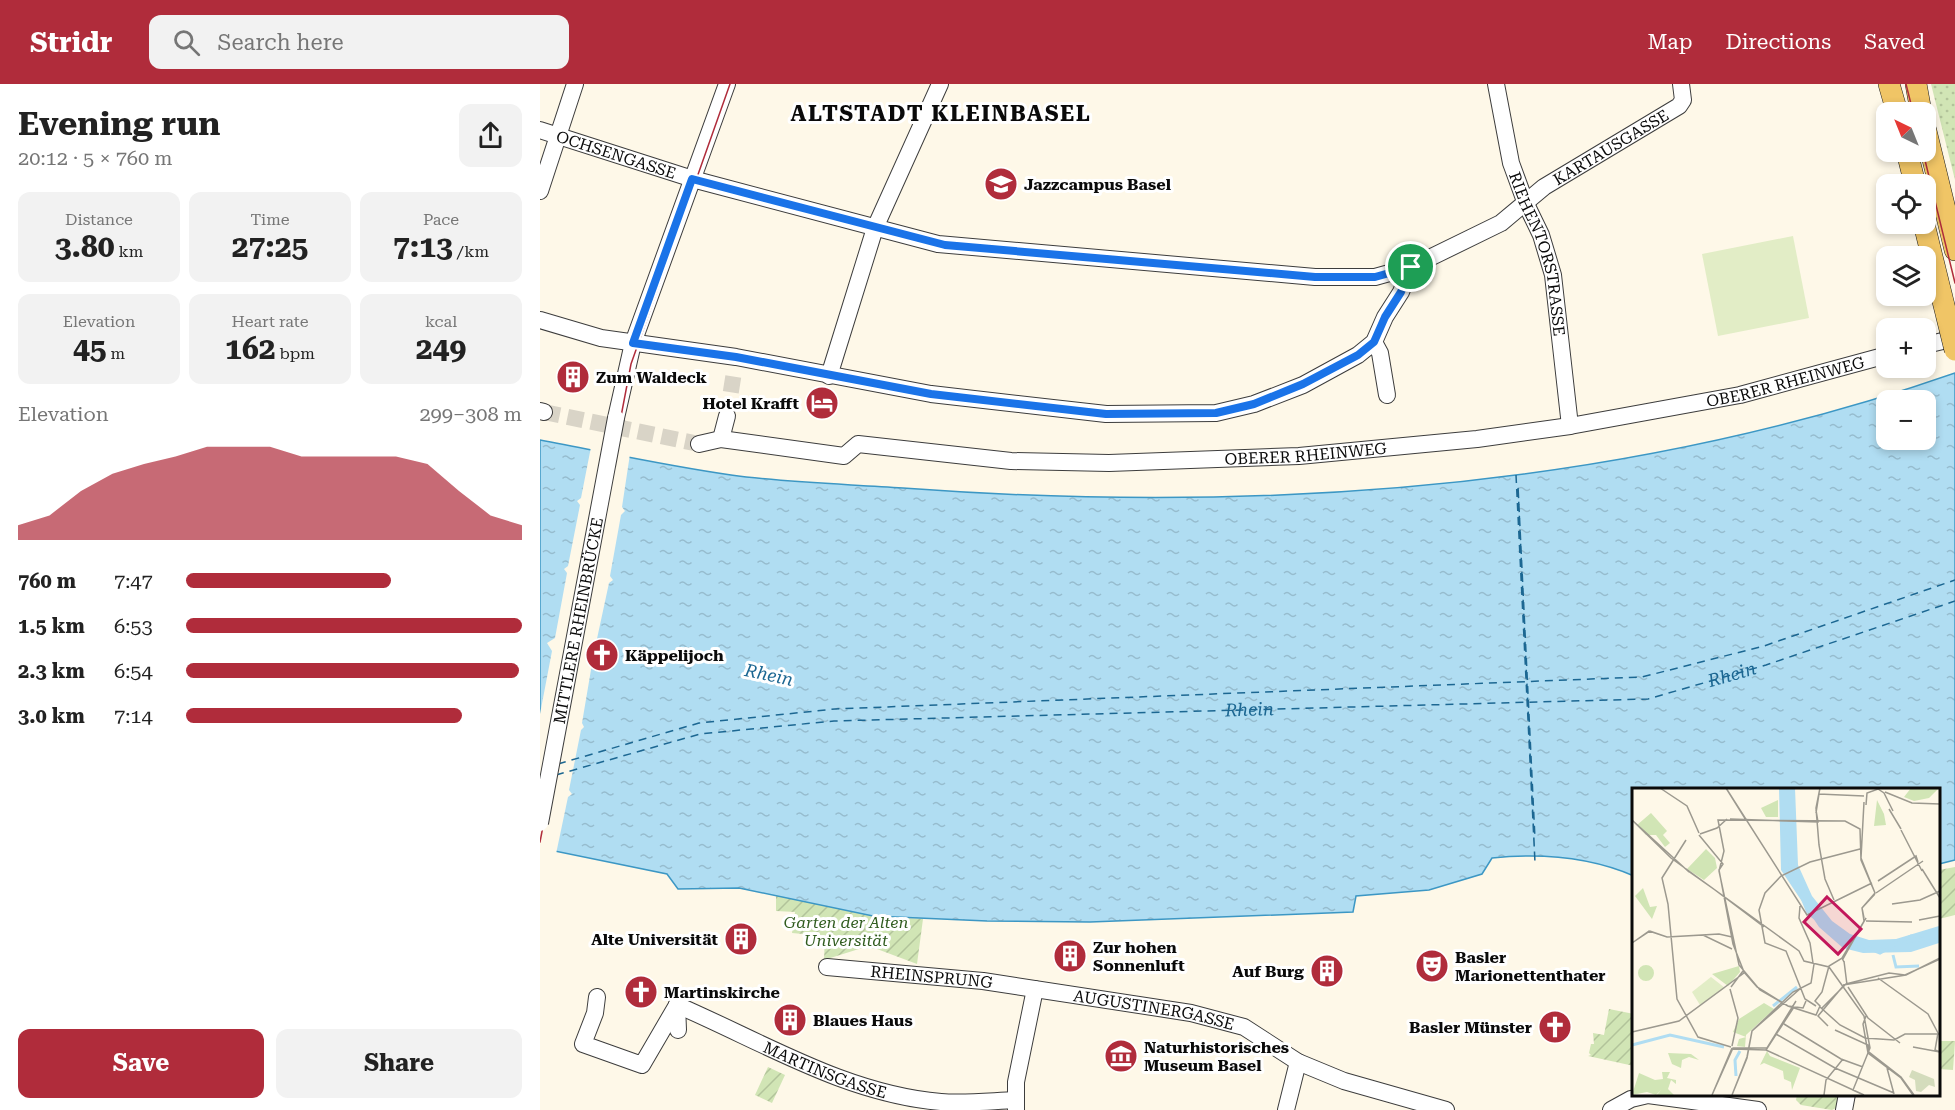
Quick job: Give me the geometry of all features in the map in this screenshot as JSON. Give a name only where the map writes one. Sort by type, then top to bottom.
[{"type":"main road","points":[[1888,84],[1894,102]]},
{"type":"main road","points":[[1934,162],[1955,250]]},
{"type":"main road","points":[[1926,234],[1955,350]]},
{"type":"street","points":[[540,191],[575,84]]},
{"type":"street","name":"MITTLERE RHEINBRÜCKE","points":[[540,823],[616,418],[633,343],[727,84]]},
{"type":"street","points":[[829,376],[847,311],[875,228],[940,84]]},
{"type":"street","name":"RIEHENTORSTRASSE","points":[[1496,84],[1511,163],[1526,204],[1541,235],[1553,275],[1570,426]]},
{"type":"street","name":"KARTAUSGASSE","points":[[1526,204],[1544,187],[1679,106],[1683,100],[1681,84]]},
{"type":"street","name":"OCHSENGASSE","points":[[540,130],[692,179],[945,245],[1315,277],[1375,277],[1411,267],[1501,223],[1526,204]]},
{"type":"street","points":[[540,320],[592,335],[735,365],[829,376],[931,394],[1106,414],[1216,413],[1254,404],[1320,377],[1358,355],[1374,342],[1385,317],[1401,292],[1411,267]]},
{"type":"street","points":[[1936,343],[1955,338]]},
{"type":"street","points":[[1374,342],[1380,353],[1387,395]]},
{"type":"street","name":"OBERER RHEINWEG","points":[[721,439],[844,456],[858,444],[1011,461],[1109,464],[1299,456],[1477,439],[1570,426],[1740,395],[1876,358]]},
{"type":"street","points":[[699,444],[721,439],[727,416]]},
{"type":"street","name":"RHEINSPRUNG","points":[[827,967],[929,975],[1035,989]]},
{"type":"street","name":"AUGUSTINERGASSE","points":[[1035,989],[1160,1006],[1244,1027],[1298,1062],[1344,1081],[1446,1110]]},
{"type":"street","name":"MARTINSGASSE","points":[[677,1005],[802,1064],[869,1087],[942,1102],[1015,1105],[1016,1082],[1035,989]]},
{"type":"street","points":[[597,998],[595,1013],[583,1044],[642,1065],[677,1005]]},
{"type":"street","points":[[677,1005],[678,1030]]},
{"type":"street","points":[[1286,1110],[1298,1062]]},
{"type":"street","points":[[1611,1110],[1631,1099],[1648,1095],[1758,1110]]},
{"type":"street","points":[[1844,1110],[1847,1095]]},
{"type":"green space","points":[[1931,84],[1955,84],[1955,180],[1936,102]]},
{"type":"green space","points":[[1793,236],[1809,318],[1718,336],[1702,254]]},
{"type":"green space","points":[[1955,867],[1955,915],[1940,919],[1940,870]]},
{"type":"green space","name":"Garten der Alten Universität","points":[[776,895],[873,916],[923,919],[917,964],[877,949],[862,948],[824,960],[825,936],[792,933],[795,912],[776,911]]},
{"type":"green space","points":[[1609,1009],[1632,1014],[1632,1066],[1588,1056],[1591,1055],[1589,1053],[1591,1044],[1594,1044],[1593,1033],[1604,1035]]},
{"type":"green space","points":[[1940,1041],[1955,1041],[1953,1070],[1940,1069]]},
{"type":"green space","points":[[768,1067],[785,1075],[772,1103],[755,1095]]},
{"type":"green space","points":[[1797,1095],[1840,1095],[1836,1108],[1832,1110],[1801,1105],[1796,1100]]},
{"type":"water","name":"Rhein","points":[[1955,373],[1955,860],[1940,864],[1940,788],[1632,788],[1632,875],[1582,860],[1546,856],[1492,858],[1482,874],[1429,890],[1356,896],[1353,912],[1090,922],[987,921],[873,916],[739,888],[678,889],[667,874],[540,848],[540,440],[683,467],[774,480],[1036,495],[1169,497],[1302,494],[1435,484],[1568,468],[1699,444],[1828,413],[1876,398],[1876,450],[1936,450],[1936,390],[1901,390]]},
{"type":"pier","points":[[591,447],[630,454],[622,507],[625,511],[621,515],[610,576],[613,580],[609,583],[595,648],[599,650],[598,658],[593,658],[582,723],[584,727],[581,730],[569,790],[572,794],[568,797],[556,854],[540,851],[540,714],[552,651],[547,643],[555,638],[567,573],[564,569],[568,566],[580,505],[577,501],[581,498]]},
{"type":"ferry route","points":[[1516,475],[1535,863],[1518,486],[1535,839]]},
{"type":"ferry route","points":[[558,764],[699,723],[835,709],[1642,677],[1764,646],[1955,580]]},
{"type":"ferry route","points":[[556,775],[700,734],[834,721],[1648,699],[1766,665],[1955,601]]},
{"type":"tunnel","points":[[727,416],[734,372]]},
{"type":"tunnel","points":[[544,412],[699,444]]},
{"type":"tram line","points":[[540,842],[631,364],[730,84]]},
{"type":"tram line","points":[[1906,84],[1910,102]]},
{"type":"tram line","points":[[1925,162],[1955,283]]},
{"type":"tram line","points":[[1944,273],[1955,317]]},
{"type":"place","name":"Jazzcampus Basel","points":[[1001,184]]},
{"type":"place","name":"Zum Waldeck","points":[[573,377]]},
{"type":"place","name":"Hotel Krafft","points":[[822,403]]},
{"type":"place","name":"Käppelijoch","points":[[602,655]]},
{"type":"place","name":"Alte Universität","points":[[741,939]]},
{"type":"place","name":"Zur hohen Sonnenluft","points":[[1070,956]]},
{"type":"place","name":"Basler Marionettenthater","points":[[1432,966]]},
{"type":"place","name":"Auf Burg","points":[[1327,971]]},
{"type":"place","name":"Martinskirche","points":[[641,992]]},
{"type":"place","name":"Blaues Haus","points":[[790,1020]]},
{"type":"place","name":"Basler Münster","points":[[1555,1027]]},
{"type":"place","name":"Naturhistorisches Museum Basel","points":[[1121,1056]]},
{"type":"district","name":"ALTSTADT KLEINBASEL","points":[[941,113]]},
{"type":"route","points":[[692,179],[945,245],[1315,277],[1375,277],[1411,267],[1401,292],[1385,317],[1374,342],[1358,355],[1328,373],[1303,384],[1254,404],[1216,413],[1106,414],[1018,405],[931,394],[736,357],[633,343],[692,179]]}]
